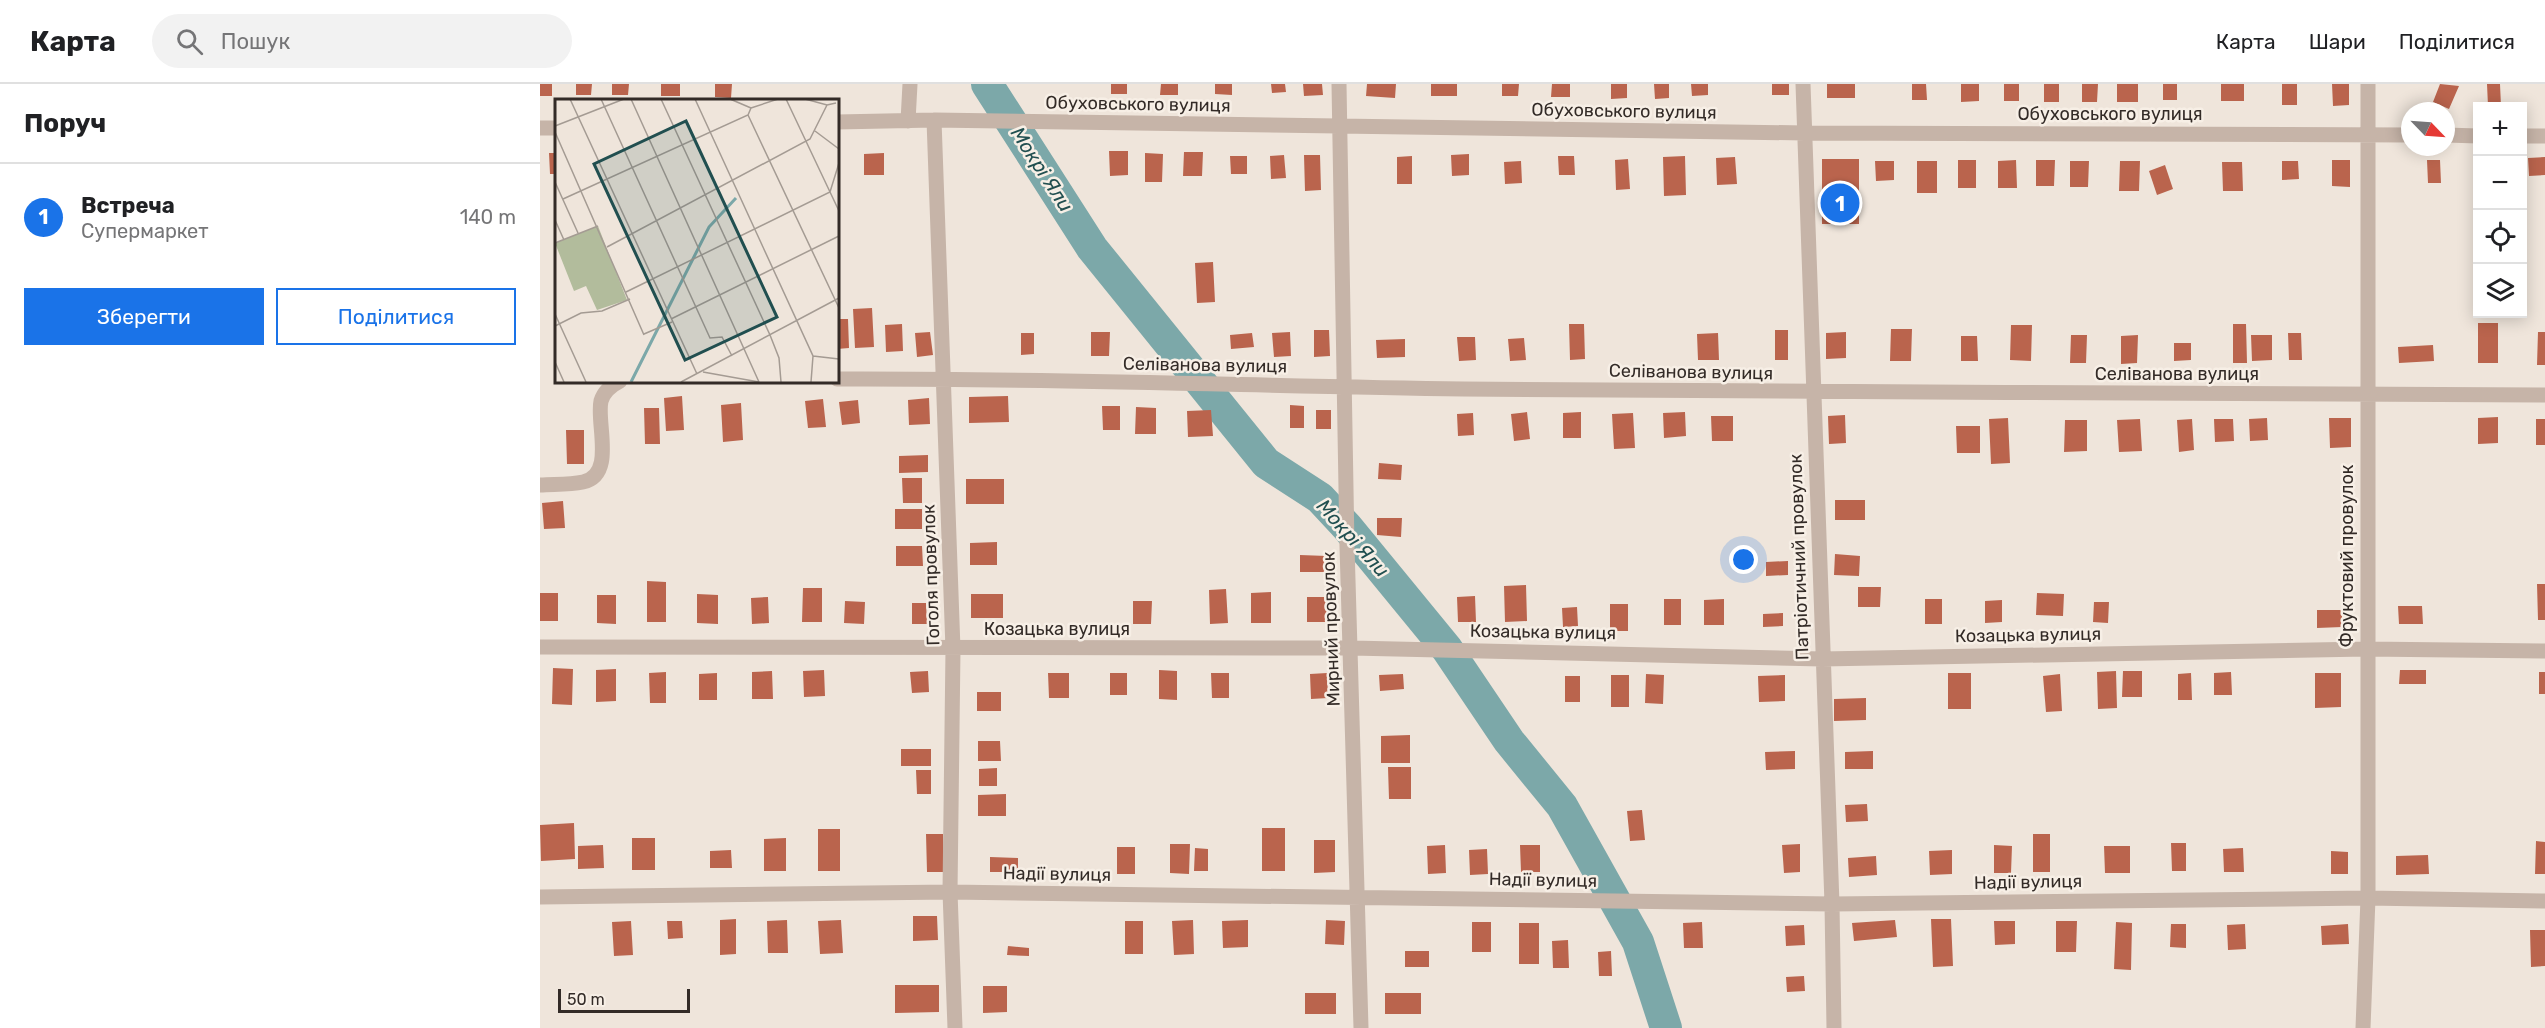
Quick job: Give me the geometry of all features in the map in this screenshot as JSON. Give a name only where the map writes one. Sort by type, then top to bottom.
[{"type":"street","points":[[908,121],[910,84]]},
{"type":"street","name":"Мирний провулок","points":[[1339,84],[1347,546],[1352,648],[1356,897],[1361,1028]]},
{"type":"street","name":"Патріотичний провулок","points":[[1803,84],[1832,904],[1834,1028]]},
{"type":"street","name":"Фруктовий провулок","points":[[2363,1028],[2368,898],[2366,649],[2368,84]]},
{"type":"street","name":"Обуховського вулиця","points":[[838,122],[934,120],[1805,133],[2401,135]]},
{"type":"street","name":"Гоголя провулок","points":[[934,120],[953,649],[951,892],[956,1028]]},
{"type":"street","points":[[2455,135],[2473,136]]},
{"type":"street","points":[[2527,136],[2545,136]]},
{"type":"street","name":"Селіванова вулиця","points":[[838,379],[944,378],[1345,387],[1814,393],[2545,395]]},
{"type":"street","points":[[540,485],[585,482],[597,474],[602,460],[601,400],[610,387],[618,382]]},
{"type":"street","name":"Козацька вулиця","points":[[540,647],[1352,648],[1822,658],[2366,649],[2545,651]]},
{"type":"street","name":"Надії вулиця","points":[[540,897],[951,892],[1832,904],[2368,898],[2545,901]]},
{"type":"building","points":[[540,84],[552,84],[552,96],[540,96]]},
{"type":"building","points":[[576,84],[592,84],[591,95],[576,95]]},
{"type":"building","points":[[612,84],[629,84],[628,95],[612,95]]},
{"type":"building","points":[[661,84],[680,84],[680,96],[661,96]]},
{"type":"building","points":[[715,84],[732,84],[731,98],[715,97]]},
{"type":"building","points":[[1111,84],[1127,84],[1127,94],[1111,94]]},
{"type":"building","points":[[1161,84],[1178,84],[1178,95],[1160,95]]},
{"type":"building","points":[[1215,84],[1232,84],[1232,95],[1215,94]]},
{"type":"building","points":[[1271,84],[1285,84],[1286,92],[1272,93]]},
{"type":"building","points":[[1303,84],[1322,84],[1323,95],[1304,96]]},
{"type":"building","points":[[1367,84],[1396,84],[1395,98],[1366,96]]},
{"type":"building","points":[[1431,84],[1457,84],[1457,96],[1431,96]]},
{"type":"building","points":[[1502,84],[1519,84],[1518,96],[1502,96]]},
{"type":"building","points":[[1552,84],[1570,84],[1570,97],[1551,97]]},
{"type":"building","points":[[1611,84],[1627,84],[1627,98],[1611,99]]},
{"type":"building","points":[[1654,84],[1669,84],[1669,98],[1655,99]]},
{"type":"building","points":[[1691,84],[1708,84],[1708,95],[1692,96]]},
{"type":"building","points":[[1772,84],[1789,84],[1789,95],[1772,95]]},
{"type":"building","points":[[1827,84],[1855,84],[1855,98],[1827,98]]},
{"type":"building","points":[[1912,84],[1926,84],[1927,100],[1912,100]]},
{"type":"building","points":[[1961,84],[1979,84],[1979,101],[1961,102]]},
{"type":"building","points":[[2004,84],[2019,84],[2019,101],[2004,101]]},
{"type":"building","points":[[2044,84],[2059,84],[2059,102],[2044,102]]},
{"type":"building","points":[[2082,84],[2098,84],[2097,102],[2082,102]]},
{"type":"building","points":[[2117,84],[2138,84],[2138,102],[2117,102]]},
{"type":"building","points":[[2163,84],[2177,84],[2177,100],[2163,100]]},
{"type":"building","points":[[2221,84],[2244,84],[2244,101],[2221,101]]},
{"type":"building","points":[[2282,84],[2297,84],[2297,105],[2282,105]]},
{"type":"building","points":[[2332,84],[2349,84],[2349,105],[2333,106]]},
{"type":"building","points":[[2440,84],[2459,86],[2452,102],[2433,102]]},
{"type":"building","points":[[2487,84],[2500,84],[2501,102],[2488,102]]},
{"type":"building","points":[[1109,151],[1128,151],[1128,175],[1110,176]]},
{"type":"building","points":[[1184,152],[1203,152],[1202,176],[1183,176]]},
{"type":"building","points":[[549,153],[555,153],[555,174],[550,174]]},
{"type":"building","points":[[884,153],[884,175],[864,175],[864,154]]},
{"type":"building","points":[[1145,153],[1163,154],[1162,182],[1145,182]]},
{"type":"building","points":[[1469,154],[1469,175],[1452,176],[1451,155]]},
{"type":"building","points":[[1284,155],[1286,178],[1271,179],[1270,156]]},
{"type":"building","points":[[1304,155],[1320,155],[1321,190],[1305,191]]},
{"type":"building","points":[[1230,156],[1247,156],[1247,174],[1231,174]]},
{"type":"building","points":[[1412,156],[1412,184],[1397,184],[1397,157]]},
{"type":"building","points":[[1558,156],[1574,156],[1575,175],[1559,175]]},
{"type":"building","points":[[1685,156],[1686,195],[1664,196],[1663,157]]},
{"type":"building","points":[[1735,157],[1737,184],[1717,185],[1716,158]]},
{"type":"building","points":[[2545,157],[2545,175],[2529,176],[2528,158]]},
{"type":"building","points":[[1628,159],[1630,189],[1616,190],[1615,160]]},
{"type":"building","points":[[1822,159],[1859,159],[1859,224],[1822,224]]},
{"type":"building","points":[[1958,160],[1976,160],[1976,188],[1958,188]]},
{"type":"building","points":[[2016,160],[2017,188],[1998,188],[1998,161]]},
{"type":"building","points":[[2036,160],[2055,160],[2054,186],[2036,186]]},
{"type":"building","points":[[2332,160],[2350,160],[2350,187],[2332,186]]},
{"type":"building","points":[[2427,160],[2440,160],[2441,183],[2428,183]]},
{"type":"building","points":[[1521,161],[1522,183],[1505,184],[1504,162]]},
{"type":"building","points":[[1875,161],[1894,161],[1894,180],[1876,181]]},
{"type":"building","points":[[1917,161],[1937,161],[1937,193],[1917,193]]},
{"type":"building","points":[[2070,161],[2089,161],[2088,187],[2070,187]]},
{"type":"building","points":[[2120,161],[2140,161],[2139,191],[2119,191]]},
{"type":"building","points":[[2282,161],[2298,161],[2299,179],[2282,180]]},
{"type":"building","points":[[2222,162],[2242,162],[2243,191],[2223,191]]},
{"type":"building","points":[[2165,165],[2173,189],[2157,195],[2149,171]]},
{"type":"building","points":[[1213,262],[1215,302],[1197,303],[1195,263]]},
{"type":"building","points":[[872,308],[874,347],[855,348],[853,309]]},
{"type":"building","points":[[838,319],[848,319],[849,348],[838,349]]},
{"type":"building","points":[[2478,323],[2498,323],[2498,363],[2478,363]]},
{"type":"building","points":[[902,324],[903,351],[886,352],[885,325]]},
{"type":"building","points":[[1569,324],[1584,324],[1585,359],[1570,360]]},
{"type":"building","points":[[2233,324],[2246,324],[2247,363],[2233,363]]},
{"type":"building","points":[[2011,325],[2032,325],[2031,361],[2010,360]]},
{"type":"building","points":[[1891,329],[1912,329],[1911,361],[1890,361]]},
{"type":"building","points":[[1314,330],[1329,330],[1330,356],[1314,357]]},
{"type":"building","points":[[1775,330],[1788,330],[1788,360],[1775,360]]},
{"type":"building","points":[[930,332],[933,355],[917,357],[915,333]]},
{"type":"building","points":[[1091,332],[1110,332],[1109,356],[1091,356]]},
{"type":"building","points":[[1290,332],[1291,356],[1274,357],[1272,333]]},
{"type":"building","points":[[1846,332],[1846,358],[1826,359],[1826,333]]},
{"type":"building","points":[[2538,332],[2545,332],[2545,365],[2537,365]]},
{"type":"building","points":[[1021,333],[1034,333],[1034,354],[1021,355]]},
{"type":"building","points":[[1252,333],[1254,347],[1231,349],[1230,335]]},
{"type":"building","points":[[1718,333],[1719,360],[1698,360],[1697,334]]},
{"type":"building","points":[[2288,333],[2301,333],[2302,360],[2289,360]]},
{"type":"building","points":[[2071,335],[2087,335],[2086,363],[2070,363]]},
{"type":"building","points":[[2138,335],[2137,363],[2121,364],[2121,336]]},
{"type":"building","points":[[2251,335],[2272,335],[2272,360],[2252,361]]},
{"type":"building","points":[[1961,336],[1977,336],[1978,361],[1961,361]]},
{"type":"building","points":[[1457,337],[1475,337],[1476,360],[1459,361]]},
{"type":"building","points":[[1524,338],[1526,360],[1510,361],[1508,339]]},
{"type":"building","points":[[1405,339],[1405,357],[1377,358],[1376,340]]},
{"type":"building","points":[[2174,343],[2191,343],[2191,360],[2174,361]]},
{"type":"building","points":[[2433,345],[2434,361],[2399,363],[2398,347]]},
{"type":"building","points":[[682,396],[684,430],[666,431],[664,398]]},
{"type":"building","points":[[1008,396],[1009,422],[969,423],[969,397]]},
{"type":"building","points":[[929,398],[930,424],[909,425],[908,400]]},
{"type":"building","points":[[823,399],[826,427],[808,428],[805,401]]},
{"type":"building","points":[[858,400],[860,423],[842,425],[839,402]]},
{"type":"building","points":[[741,403],[743,440],[723,442],[721,405]]},
{"type":"building","points":[[1290,405],[1304,406],[1304,428],[1290,428]]},
{"type":"building","points":[[1102,406],[1120,406],[1120,430],[1103,430]]},
{"type":"building","points":[[1136,407],[1156,408],[1156,434],[1135,434]]},
{"type":"building","points":[[644,408],[659,408],[660,444],[645,444]]},
{"type":"building","points":[[1211,410],[1213,436],[1188,437],[1187,411]]},
{"type":"building","points":[[1316,410],[1331,410],[1331,429],[1316,429]]},
{"type":"building","points":[[1527,412],[1530,439],[1514,441],[1511,414]]},
{"type":"building","points":[[1581,412],[1581,438],[1563,438],[1563,413]]},
{"type":"building","points":[[1685,412],[1686,436],[1664,438],[1663,413]]},
{"type":"building","points":[[1473,413],[1474,435],[1458,436],[1457,414]]},
{"type":"building","points":[[1633,413],[1635,448],[1614,449],[1612,414]]},
{"type":"building","points":[[1845,415],[1846,443],[1829,444],[1828,416]]},
{"type":"building","points":[[1711,416],[1733,416],[1733,441],[1712,441]]},
{"type":"building","points":[[2498,417],[2498,443],[2478,444],[2478,418]]},
{"type":"building","points":[[2008,418],[2010,463],[1991,464],[1989,419]]},
{"type":"building","points":[[2267,418],[2268,440],[2250,441],[2249,419]]},
{"type":"building","points":[[2329,418],[2351,418],[2351,447],[2330,448]]},
{"type":"building","points":[[2140,419],[2142,451],[2119,452],[2117,420]]},
{"type":"building","points":[[2192,419],[2194,450],[2179,452],[2177,420]]},
{"type":"building","points":[[2214,419],[2233,419],[2234,441],[2215,442]]},
{"type":"building","points":[[2536,419],[2545,419],[2545,445],[2536,445]]},
{"type":"building","points":[[2065,420],[2087,420],[2087,451],[2064,452]]},
{"type":"building","points":[[1956,426],[1980,426],[1980,453],[1957,453]]},
{"type":"building","points":[[566,430],[584,430],[584,464],[567,464]]},
{"type":"building","points":[[928,455],[928,472],[899,473],[899,456]]},
{"type":"building","points":[[1379,463],[1402,465],[1401,480],[1378,479]]},
{"type":"building","points":[[902,478],[922,478],[922,503],[903,503]]},
{"type":"building","points":[[966,479],[1004,479],[1004,504],[966,504]]},
{"type":"building","points":[[1835,500],[1865,500],[1865,520],[1835,520]]},
{"type":"building","points":[[563,501],[565,528],[544,529],[542,503]]},
{"type":"building","points":[[895,509],[922,509],[922,529],[895,529]]},
{"type":"building","points":[[1377,518],[1402,518],[1401,537],[1377,535]]},
{"type":"building","points":[[997,542],[997,565],[970,565],[970,543]]},
{"type":"building","points":[[896,546],[922,546],[923,566],[896,566]]},
{"type":"building","points":[[1835,554],[1860,556],[1859,576],[1834,575]]},
{"type":"building","points":[[1300,555],[1327,556],[1327,572],[1300,572]]},
{"type":"building","points":[[1788,561],[1788,575],[1766,576],[1766,562]]},
{"type":"building","points":[[647,581],[666,582],[666,622],[647,622]]},
{"type":"building","points":[[2537,584],[2545,584],[2545,620],[2538,620]]},
{"type":"building","points":[[1526,585],[1527,621],[1505,622],[1504,586]]},
{"type":"building","points":[[1858,587],[1881,587],[1880,607],[1858,607]]},
{"type":"building","points":[[803,588],[822,588],[822,622],[802,622]]},
{"type":"building","points":[[1226,589],[1228,623],[1210,624],[1209,590]]},
{"type":"building","points":[[1271,592],[1271,623],[1251,623],[1251,593]]},
{"type":"building","points":[[540,593],[558,593],[558,621],[540,621]]},
{"type":"building","points":[[2037,593],[2064,594],[2063,616],[2036,615]]},
{"type":"building","points":[[697,594],[718,595],[718,624],[697,623]]},
{"type":"building","points":[[971,594],[1003,594],[1003,618],[971,618]]},
{"type":"building","points":[[597,595],[616,595],[616,624],[597,623]]},
{"type":"building","points":[[1475,596],[1476,622],[1458,622],[1457,597]]},
{"type":"building","points":[[768,597],[769,623],[752,624],[751,598]]},
{"type":"building","points":[[1307,597],[1327,597],[1327,622],[1307,622]]},
{"type":"building","points":[[1664,599],[1681,599],[1681,625],[1664,625]]},
{"type":"building","points":[[1724,599],[1724,625],[1704,625],[1704,600]]},
{"type":"building","points":[[1925,599],[1942,599],[1942,624],[1925,624]]},
{"type":"building","points":[[2002,600],[2002,622],[1985,623],[1985,601]]},
{"type":"building","points":[[845,601],[865,602],[864,624],[844,623]]},
{"type":"building","points":[[1133,601],[1152,601],[1151,624],[1133,624]]},
{"type":"building","points":[[2094,602],[2109,602],[2108,623],[2093,622]]},
{"type":"building","points":[[912,603],[926,603],[927,624],[912,624]]},
{"type":"building","points":[[1610,604],[1628,604],[1628,631],[1610,631]]},
{"type":"building","points":[[2398,606],[2422,606],[2423,624],[2399,624]]},
{"type":"building","points":[[1577,607],[1578,626],[1563,627],[1562,608]]},
{"type":"building","points":[[2317,610],[2342,610],[2342,627],[2317,628]]},
{"type":"building","points":[[1783,613],[1783,626],[1763,627],[1763,614]]},
{"type":"building","points":[[553,668],[573,669],[572,705],[552,704]]},
{"type":"building","points":[[616,669],[616,701],[596,702],[596,670]]},
{"type":"building","points":[[824,670],[825,696],[804,697],[803,671]]},
{"type":"building","points":[[1159,670],[1177,671],[1177,700],[1159,699]]},
{"type":"building","points":[[2400,670],[2426,670],[2426,684],[2399,684]]},
{"type":"building","points":[[772,671],[773,699],[752,699],[752,672]]},
{"type":"building","points":[[928,671],[929,692],[912,693],[910,672]]},
{"type":"building","points":[[2116,671],[2117,708],[2098,709],[2097,672]]},
{"type":"building","points":[[2123,671],[2142,671],[2142,697],[2122,697]]},
{"type":"building","points":[[666,672],[666,703],[650,703],[649,673]]},
{"type":"building","points":[[2231,672],[2232,695],[2214,695],[2214,673]]},
{"type":"building","points":[[2539,672],[2545,672],[2545,694],[2539,694]]},
{"type":"building","points":[[717,673],[717,700],[699,700],[699,674]]},
{"type":"building","points":[[1048,673],[1069,673],[1069,698],[1049,698]]},
{"type":"building","points":[[1110,673],[1127,673],[1127,695],[1110,695]]},
{"type":"building","points":[[1211,673],[1229,673],[1229,698],[1212,698]]},
{"type":"building","points":[[1327,673],[1328,698],[1311,699],[1310,674]]},
{"type":"building","points":[[1948,673],[1971,673],[1971,709],[1948,709]]},
{"type":"building","points":[[2191,673],[2192,700],[2178,700],[2178,674]]},
{"type":"building","points":[[2315,673],[2341,673],[2341,707],[2315,708]]},
{"type":"building","points":[[1403,674],[1404,689],[1380,691],[1379,675]]},
{"type":"building","points":[[1646,674],[1664,675],[1663,704],[1645,703]]},
{"type":"building","points":[[2060,674],[2062,711],[2046,712],[2043,676]]},
{"type":"building","points":[[1611,675],[1629,675],[1629,707],[1611,707]]},
{"type":"building","points":[[1785,675],[1785,701],[1759,702],[1758,676]]},
{"type":"building","points":[[1565,676],[1580,676],[1580,702],[1565,702]]},
{"type":"building","points":[[977,692],[1001,692],[1001,711],[977,711]]},
{"type":"building","points":[[1866,698],[1866,720],[1834,721],[1834,699]]},
{"type":"building","points":[[1410,735],[1410,763],[1381,763],[1381,736]]},
{"type":"building","points":[[978,741],[1000,741],[1001,761],[978,761]]},
{"type":"building","points":[[901,749],[931,749],[931,766],[901,766]]},
{"type":"building","points":[[1795,751],[1795,769],[1766,770],[1765,752]]},
{"type":"building","points":[[1873,751],[1873,769],[1845,769],[1845,752]]},
{"type":"building","points":[[1388,767],[1411,767],[1411,799],[1389,799]]},
{"type":"building","points":[[997,768],[997,786],[979,786],[979,769]]},
{"type":"building","points":[[916,770],[931,770],[931,794],[917,794]]},
{"type":"building","points":[[1006,794],[1006,816],[978,816],[978,795]]},
{"type":"building","points":[[1867,804],[1868,821],[1846,822],[1845,805]]},
{"type":"building","points":[[1642,810],[1645,840],[1630,841],[1627,811]]},
{"type":"building","points":[[574,823],[575,859],[541,861],[540,825]]},
{"type":"building","points":[[1262,828],[1285,828],[1285,871],[1262,871]]},
{"type":"building","points":[[818,829],[840,829],[840,871],[818,871]]},
{"type":"building","points":[[926,834],[943,834],[944,872],[927,872]]},
{"type":"building","points":[[2033,834],[2050,834],[2050,872],[2033,872]]},
{"type":"building","points":[[632,838],[655,838],[655,870],[632,870]]},
{"type":"building","points":[[786,838],[786,871],[764,871],[764,839]]},
{"type":"building","points":[[1314,840],[1335,840],[1335,872],[1314,873]]},
{"type":"building","points":[[2536,841],[2545,842],[2545,874],[2535,874]]},
{"type":"building","points":[[2171,843],[2186,843],[2186,871],[2172,871]]},
{"type":"building","points":[[1170,844],[1190,844],[1189,874],[1170,873]]},
{"type":"building","points":[[1800,844],[1800,872],[1784,873],[1782,845]]},
{"type":"building","points":[[603,845],[604,868],[578,869],[578,846]]},
{"type":"building","points":[[1445,845],[1446,873],[1428,874],[1427,846]]},
{"type":"building","points":[[1520,845],[1540,845],[1540,872],[1521,872]]},
{"type":"building","points":[[1994,845],[2012,846],[2011,873],[1994,873]]},
{"type":"building","points":[[2104,846],[2130,846],[2130,873],[2105,873]]},
{"type":"building","points":[[1117,847],[1135,847],[1135,874],[1117,874]]},
{"type":"building","points":[[1195,848],[1208,849],[1208,871],[1194,871]]},
{"type":"building","points":[[2243,848],[2244,872],[2224,872],[2223,849]]},
{"type":"building","points":[[1487,849],[1488,874],[1470,875],[1469,850]]},
{"type":"building","points":[[731,850],[732,868],[710,868],[710,851]]},
{"type":"building","points":[[1952,850],[1952,874],[1930,875],[1929,851]]},
{"type":"building","points":[[2331,851],[2348,852],[2348,874],[2331,874]]},
{"type":"building","points":[[2428,855],[2429,874],[2396,875],[2396,856]]},
{"type":"building","points":[[1876,856],[1877,875],[1849,877],[1848,858]]},
{"type":"building","points":[[990,857],[1018,858],[1018,872],[990,872]]},
{"type":"building","points":[[913,916],[937,916],[938,940],[913,941]]},
{"type":"building","points":[[736,919],[736,954],[720,955],[720,920]]},
{"type":"building","points":[[1931,919],[1951,919],[1953,966],[1933,967]]},
{"type":"building","points":[[787,920],[788,953],[768,953],[767,921]]},
{"type":"building","points":[[841,920],[843,953],[820,954],[818,921]]},
{"type":"building","points":[[1193,920],[1194,954],[1174,955],[1172,921]]},
{"type":"building","points":[[1248,920],[1248,947],[1223,948],[1222,921]]},
{"type":"building","points":[[1326,920],[1345,921],[1344,945],[1325,944]]},
{"type":"building","points":[[1895,920],[1897,937],[1854,941],[1852,923]]},
{"type":"building","points":[[631,921],[633,955],[614,956],[612,922]]},
{"type":"building","points":[[667,921],[682,921],[683,938],[668,939]]},
{"type":"building","points":[[1125,921],[1143,921],[1143,954],[1125,954]]},
{"type":"building","points":[[1994,921],[2015,921],[2015,944],[1995,945]]},
{"type":"building","points":[[2056,921],[2077,921],[2076,952],[2056,952]]},
{"type":"building","points":[[1472,922],[1491,922],[1491,952],[1472,952]]},
{"type":"building","points":[[1702,922],[1703,948],[1684,948],[1683,923]]},
{"type":"building","points":[[2116,922],[2132,923],[2131,970],[2114,969]]},
{"type":"building","points":[[1519,923],[1539,923],[1539,964],[1519,964]]},
{"type":"building","points":[[2171,924],[2186,924],[2186,948],[2170,947]]},
{"type":"building","points":[[2245,924],[2246,949],[2228,950],[2227,925]]},
{"type":"building","points":[[2348,924],[2349,944],[2322,945],[2321,926]]},
{"type":"building","points":[[1804,925],[1805,945],[1786,946],[1785,926]]},
{"type":"building","points":[[2530,930],[2545,930],[2545,966],[2531,967]]},
{"type":"building","points":[[1568,940],[1569,968],[1553,968],[1552,941]]},
{"type":"building","points":[[1008,946],[1029,948],[1029,956],[1007,955]]},
{"type":"building","points":[[1405,951],[1429,951],[1429,967],[1405,967]]},
{"type":"building","points":[[1611,951],[1612,976],[1599,976],[1598,952]]},
{"type":"building","points":[[1804,976],[1805,991],[1787,992],[1786,977]]},
{"type":"building","points":[[895,985],[939,985],[939,1012],[895,1013]]},
{"type":"building","points":[[983,986],[1007,986],[1007,1012],[983,1013]]},
{"type":"building","points":[[1305,993],[1336,993],[1336,1014],[1305,1014]]},
{"type":"building","points":[[1385,993],[1421,993],[1421,1014],[1385,1014]]},
{"type":"waterway","name":"Мокрі Яли","points":[[987,84],[1092,248],[1266,463],[1320,498],[1347,527],[1447,649],[1509,741],[1562,806],[1638,942],[1666,1028]]},
{"type":"place","name":"Встреча","points":[[1840,203]]}]
